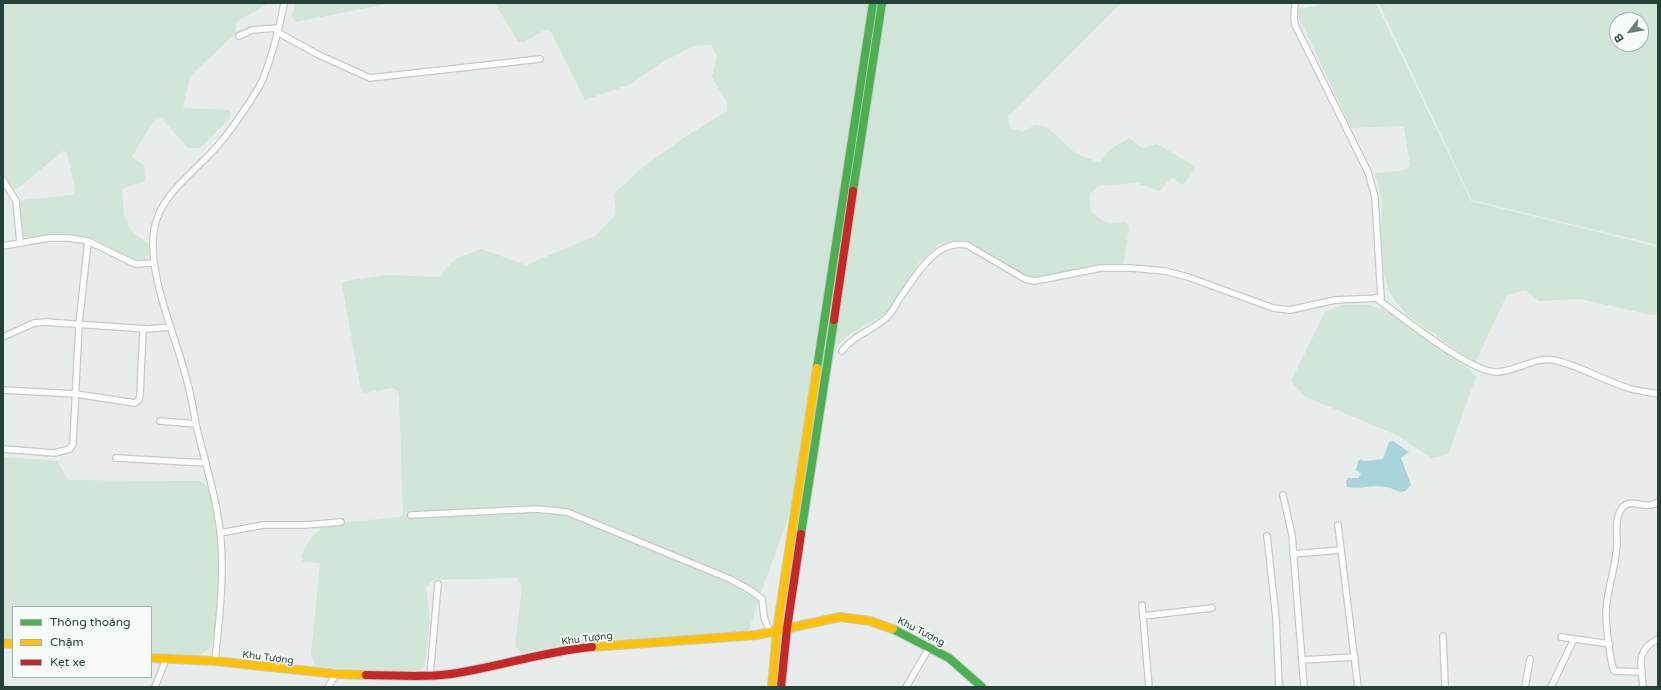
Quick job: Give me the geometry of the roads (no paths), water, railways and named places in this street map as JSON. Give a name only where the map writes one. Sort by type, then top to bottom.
[{"type":"main road","points":[[772,687],[774,631],[873,3]]},
{"type":"main road","points":[[781,687],[787,628],[882,3]]},
{"type":"main road","name":"Khu Tượng","points":[[152,658],[215,661],[336,674],[430,676],[502,665],[572,649],[757,635],[840,617],[870,621],[898,630],[949,658],[982,687]]},
{"type":"street","points":[[215,661],[222,585],[220,533],[212,485],[196,424],[188,381],[171,327],[154,263],[152,252],[154,228],[160,210],[188,176],[220,143],[261,84],[284,3]]},
{"type":"street","points":[[842,351],[858,335],[886,318],[913,280],[933,256],[949,245],[959,243],[967,245],[1025,279],[1035,281],[1101,268],[1131,268],[1165,271],[1188,277],[1273,308],[1284,309],[1308,307],[1335,300],[1380,298],[1382,295],[1378,265],[1375,197],[1368,172],[1296,25],[1294,18],[1295,3]]},
{"type":"street","points":[[239,36],[252,30],[277,30],[319,55],[370,78],[540,59]]},
{"type":"street","points":[[3,180],[16,201],[20,242]]},
{"type":"street","points":[[3,246],[49,238],[69,238],[88,241],[135,264],[154,263]]},
{"type":"street","points":[[3,449],[54,453],[70,449],[73,444],[79,324],[88,241]]},
{"type":"street","points":[[1376,298],[1418,330],[1475,366],[1494,372],[1509,371],[1545,359],[1553,360],[1586,370],[1628,388],[1658,394]]},
{"type":"street","points":[[3,337],[34,323],[79,324],[144,329],[171,327]]},
{"type":"street","points":[[3,390],[76,394],[135,402],[139,400],[144,329]]},
{"type":"street","points":[[160,421],[196,424]]},
{"type":"street","points":[[116,458],[206,463]]},
{"type":"street","points":[[1283,495],[1289,516],[1294,554],[1304,687]]},
{"type":"street","points":[[1642,672],[1614,671],[1606,615],[1617,546],[1619,512],[1629,503],[1650,506],[1658,502]]},
{"type":"street","points":[[411,515],[537,509],[567,512],[687,560],[750,590],[762,599],[764,617],[774,631]]},
{"type":"street","points":[[220,533],[263,525],[305,525],[341,522]]},
{"type":"street","points":[[1338,525],[1358,687]]},
{"type":"street","points":[[1267,536],[1276,618],[1279,687]]},
{"type":"street","points":[[1294,554],[1341,550]]},
{"type":"street","points":[[430,676],[438,584]]},
{"type":"street","points":[[1142,605],[1149,687]]},
{"type":"street","points":[[1143,616],[1212,608]]},
{"type":"street","points":[[1443,636],[1446,687]]},
{"type":"street","points":[[1561,637],[1610,644]]},
{"type":"street","points":[[1551,687],[1574,639]]},
{"type":"street","points":[[1643,687],[1643,650],[1658,639]]},
{"type":"street","points":[[906,687],[929,648]]},
{"type":"street","points":[[1302,660],[1355,657]]},
{"type":"street","points":[[155,687],[166,659]]},
{"type":"street","points":[[1525,687],[1530,659]]},
{"type":"street","points":[[328,687],[336,674]]},
{"type":"water","points":[[1393,441],[1409,452],[1401,458],[1411,485],[1407,490],[1401,492],[1380,486],[1357,488],[1347,487],[1346,481],[1348,478],[1358,478],[1361,474],[1356,470],[1358,461],[1361,459],[1365,461],[1383,459],[1389,442]]}]
